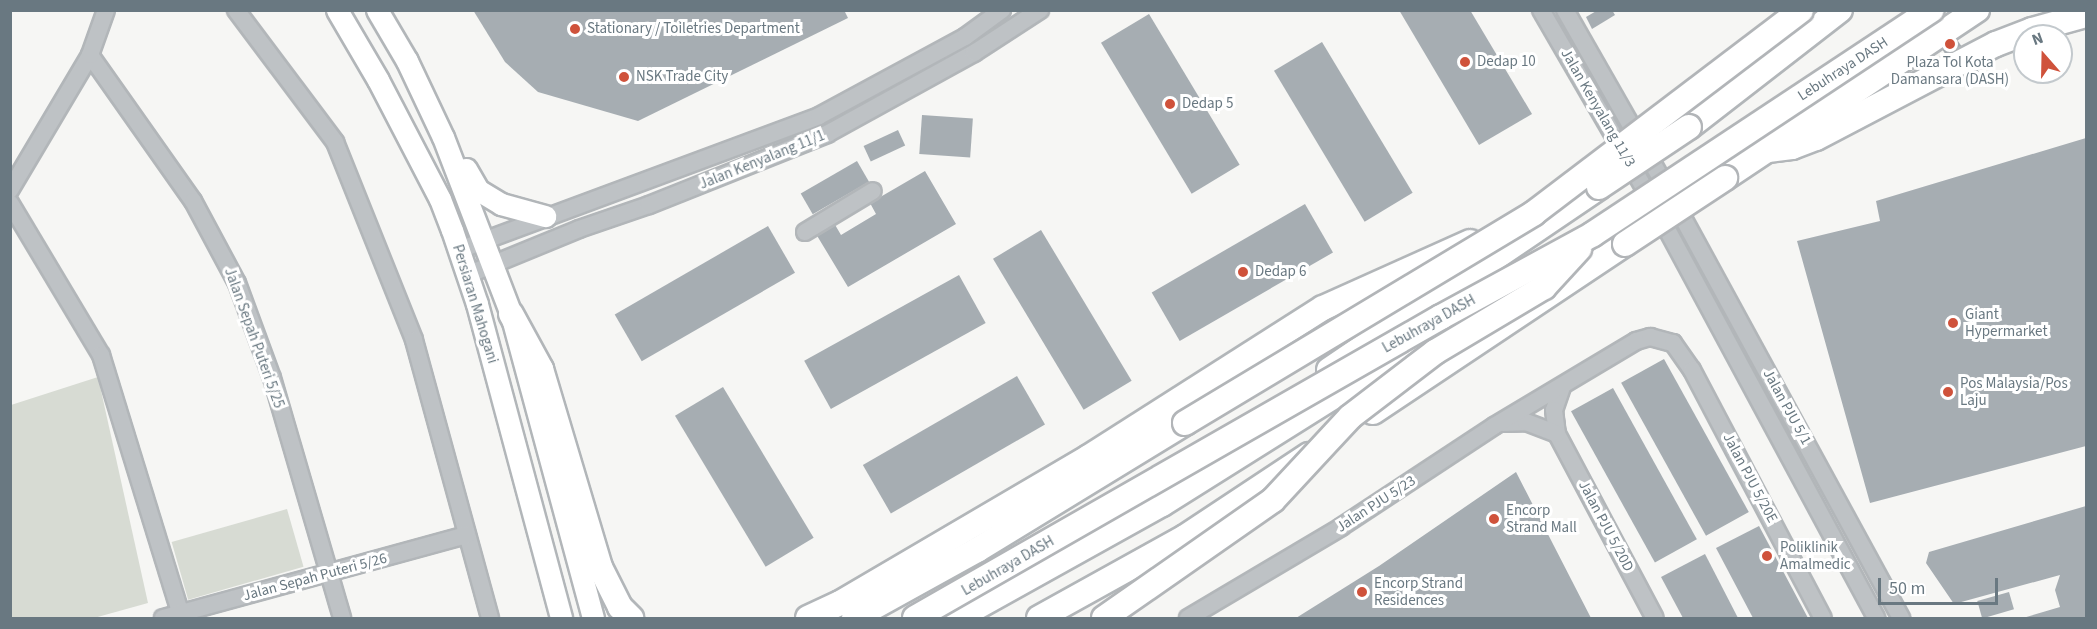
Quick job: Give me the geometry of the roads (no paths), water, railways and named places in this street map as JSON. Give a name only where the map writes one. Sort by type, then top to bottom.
[{"type":"highway","name":"Lebuhraya DASH","points":[[854,618],[977,550],[1277,366],[1533,213],[1801,10]]},
{"type":"highway","points":[[1162,504],[1182,476],[1211,450],[1689,127],[1840,10]]},
{"type":"highway","points":[[957,618],[1162,504],[1386,365],[1707,156],[1918,10]]},
{"type":"highway","name":"Lebuhraya DASH","points":[[915,618],[1600,226],[1932,10]]},
{"type":"highway","points":[[1039,618],[1185,537],[1977,10]]},
{"type":"highway","points":[[1768,150],[1792,147],[1816,138],[1996,44],[2040,27],[2086,15]]},
{"type":"highway","points":[[808,618],[840,603],[1089,457],[1323,308],[1533,213]]},
{"type":"highway","points":[[1104,618],[1273,500],[1350,417],[1435,352],[1544,287],[1600,226]]},
{"type":"highway","points":[[511,315],[541,369],[600,567],[620,607],[631,618]]},
{"type":"main road","name":"Persiaran Mahogani","points":[[338,10],[378,80],[440,199],[459,250],[561,618]]},
{"type":"main road","name":"Persiaran Mahogani","points":[[377,10],[407,61],[443,137],[511,315],[593,618]]},
{"type":"main road","points":[[443,137],[478,190],[501,204],[545,216]]},
{"type":"street","points":[[10,190],[90,55],[106,10]]},
{"type":"street","points":[[236,10],[335,142],[414,340],[490,618]]},
{"type":"street","name":"Jalan Kenyalang 11/1","points":[[459,250],[545,216],[819,116],[965,37],[1002,10]]},
{"type":"street","name":"Jalan Kenyalang 11/1","points":[[467,275],[579,229],[649,205],[827,134],[974,53],[1040,10]]},
{"type":"street","name":"Jalan Kenyalang 11/3","points":[[1541,10],[1654,205]]},
{"type":"street","name":"Jalan Kenyalang 11/3","points":[[1565,10],[1671,196]]},
{"type":"street","name":"Jalan Sepah Puteri 5/25","points":[[90,55],[193,201],[237,283],[272,378],[342,618]]},
{"type":"street","points":[[805,232],[873,191]]},
{"type":"street","name":"Jalan PJU 5/1","points":[[1671,196],[1901,618]]},
{"type":"street","points":[[10,203],[101,355],[182,616]]},
{"type":"street","name":"Jalan PJU 5/1","points":[[1654,205],[1876,618]]},
{"type":"street","name":"Jalan PJU 5/20E","points":[[1562,387],[1636,341],[1650,338],[1673,343],[1692,370],[1822,618]]},
{"type":"street","name":"Jalan PJU 5/23","points":[[1188,618],[1341,527],[1494,426],[1562,387]]},
{"type":"street","name":"Jalan PJU 5/20D","points":[[1562,387],[1554,410],[1557,434],[1655,618]]},
{"type":"street","points":[[1494,426],[1511,421],[1527,422],[1557,434]]},
{"type":"street","name":"Jalan Sepah Puteri 5/26","points":[[164,618],[182,616],[467,535]]},
{"type":"place","name":"Stationary / Toiletries Department","points":[[575,29]]},
{"type":"place","name":"Plaza Tol Kota Damansara (DASH)","points":[[1950,44]]},
{"type":"place","name":"Dedap 10","points":[[1465,62]]},
{"type":"place","name":"NSK Trade City","points":[[624,77]]},
{"type":"place","name":"Dedap 5","points":[[1170,104]]},
{"type":"place","name":"Dedap 6","points":[[1243,272]]},
{"type":"place","name":"Giant Hypermarket","points":[[1953,323]]},
{"type":"place","name":"Pos Malaysia/Pos Laju","points":[[1948,392]]},
{"type":"place","name":"Encorp Strand Mall","points":[[1494,519]]},
{"type":"place","name":"Poliklinik Amalmedic","points":[[1767,556]]},
{"type":"place","name":"Encorp Strand Residences","points":[[1362,592]]}]
